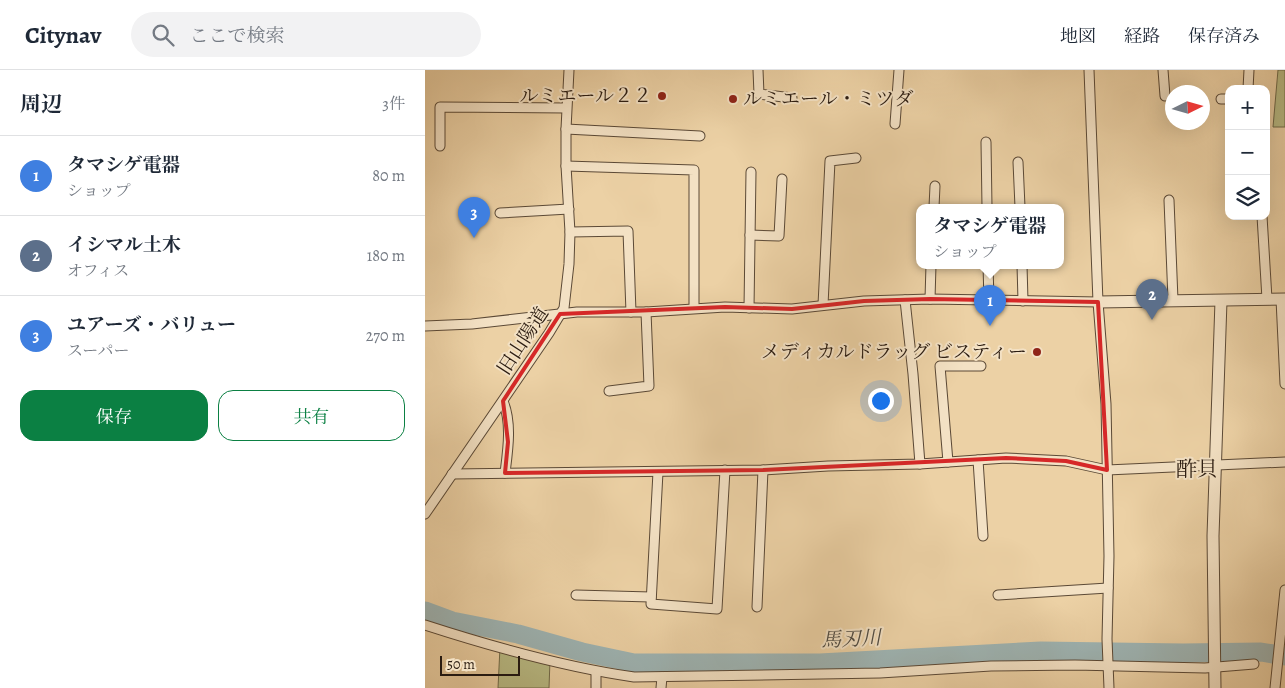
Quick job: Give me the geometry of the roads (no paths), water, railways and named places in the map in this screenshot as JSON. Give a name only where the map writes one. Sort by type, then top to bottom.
[{"type":"street","name":"旧山陽道","points":[[425,514],[549,333],[564,308],[569,264],[570,232],[566,166],[566,108],[569,70]]},
{"type":"street","points":[[758,70],[759,94],[792,98]]},
{"type":"street","points":[[895,124],[899,70]]},
{"type":"street","points":[[1089,70],[1098,302],[1107,404],[1109,556],[1107,665],[1109,688]]},
{"type":"street","points":[[1163,70],[1165,96]]},
{"type":"street","points":[[1248,85],[1249,70]]},
{"type":"street","points":[[440,146],[439,107],[566,108]]},
{"type":"street","points":[[566,128],[700,136]]},
{"type":"street","points":[[986,142],[987,204]]},
{"type":"street","points":[[823,305],[830,161],[856,158]]},
{"type":"street","points":[[1019,162],[1020,204]]},
{"type":"street","points":[[566,166],[694,170],[694,308]]},
{"type":"street","points":[[749,308],[751,172]]},
{"type":"street","points":[[750,235],[779,236],[782,180]]},
{"type":"street","points":[[934,204],[935,186]]},
{"type":"street","points":[[1169,200],[1173,300]]},
{"type":"street","points":[[500,213],[569,209]]},
{"type":"street","points":[[1262,220],[1267,299]]},
{"type":"street","points":[[570,232],[628,231],[631,312]]},
{"type":"street","points":[[930,300],[931,269]]},
{"type":"street","points":[[988,269],[989,301]]},
{"type":"street","points":[[1022,269],[1023,301]]},
{"type":"street","points":[[425,326],[472,324],[560,314],[647,312],[694,308],[792,309],[865,301],[1098,302],[1283,299],[1285,384]]},
{"type":"street","points":[[905,300],[920,464]]},
{"type":"street","points":[[1215,688],[1213,536],[1221,301]]},
{"type":"street","points":[[609,391],[649,386],[647,312]]},
{"type":"street","points":[[948,462],[940,366],[981,366]]},
{"type":"street","points":[[503,400],[507,410],[508,442],[505,473]]},
{"type":"street","points":[[452,474],[763,470],[828,466],[920,464],[1006,458],[1066,461],[1107,470],[1285,462]]},
{"type":"street","points":[[978,460],[983,536]]},
{"type":"street","points":[[658,472],[651,604],[717,609],[725,470]]},
{"type":"street","points":[[757,607],[763,470]]},
{"type":"street","points":[[998,595],[1108,588]]},
{"type":"street","points":[[1275,688],[1285,590]]},
{"type":"street","points":[[576,594],[651,597]]},
{"type":"street","points":[[425,624],[500,647],[596,672],[634,676],[880,673],[991,666],[1254,664]]},
{"type":"street","points":[[596,672],[596,688]]},
{"type":"street","points":[[661,677],[661,688]]},
{"type":"waterway","name":"馬刃川","points":[[425,611],[452,621],[518,634],[582,652],[634,663],[820,663],[1041,651],[1261,652],[1285,656]]},
{"type":"place","name":"ルミエール２２","points":[[662,96]]},
{"type":"place","name":"ルミエール・ミツダ","points":[[733,99]]},
{"type":"place","name":"ユアーズ・バリュー","points":[[474,238]]},
{"type":"place","name":"イシマル土木","points":[[1152,320]]},
{"type":"place","name":"タマシゲ電器","points":[[990,326]]},
{"type":"place","name":"メディカルドラッグ ビスティー","points":[[1037,352]]},
{"type":"district","name":"酢貝","points":[[1197,469]]}]
